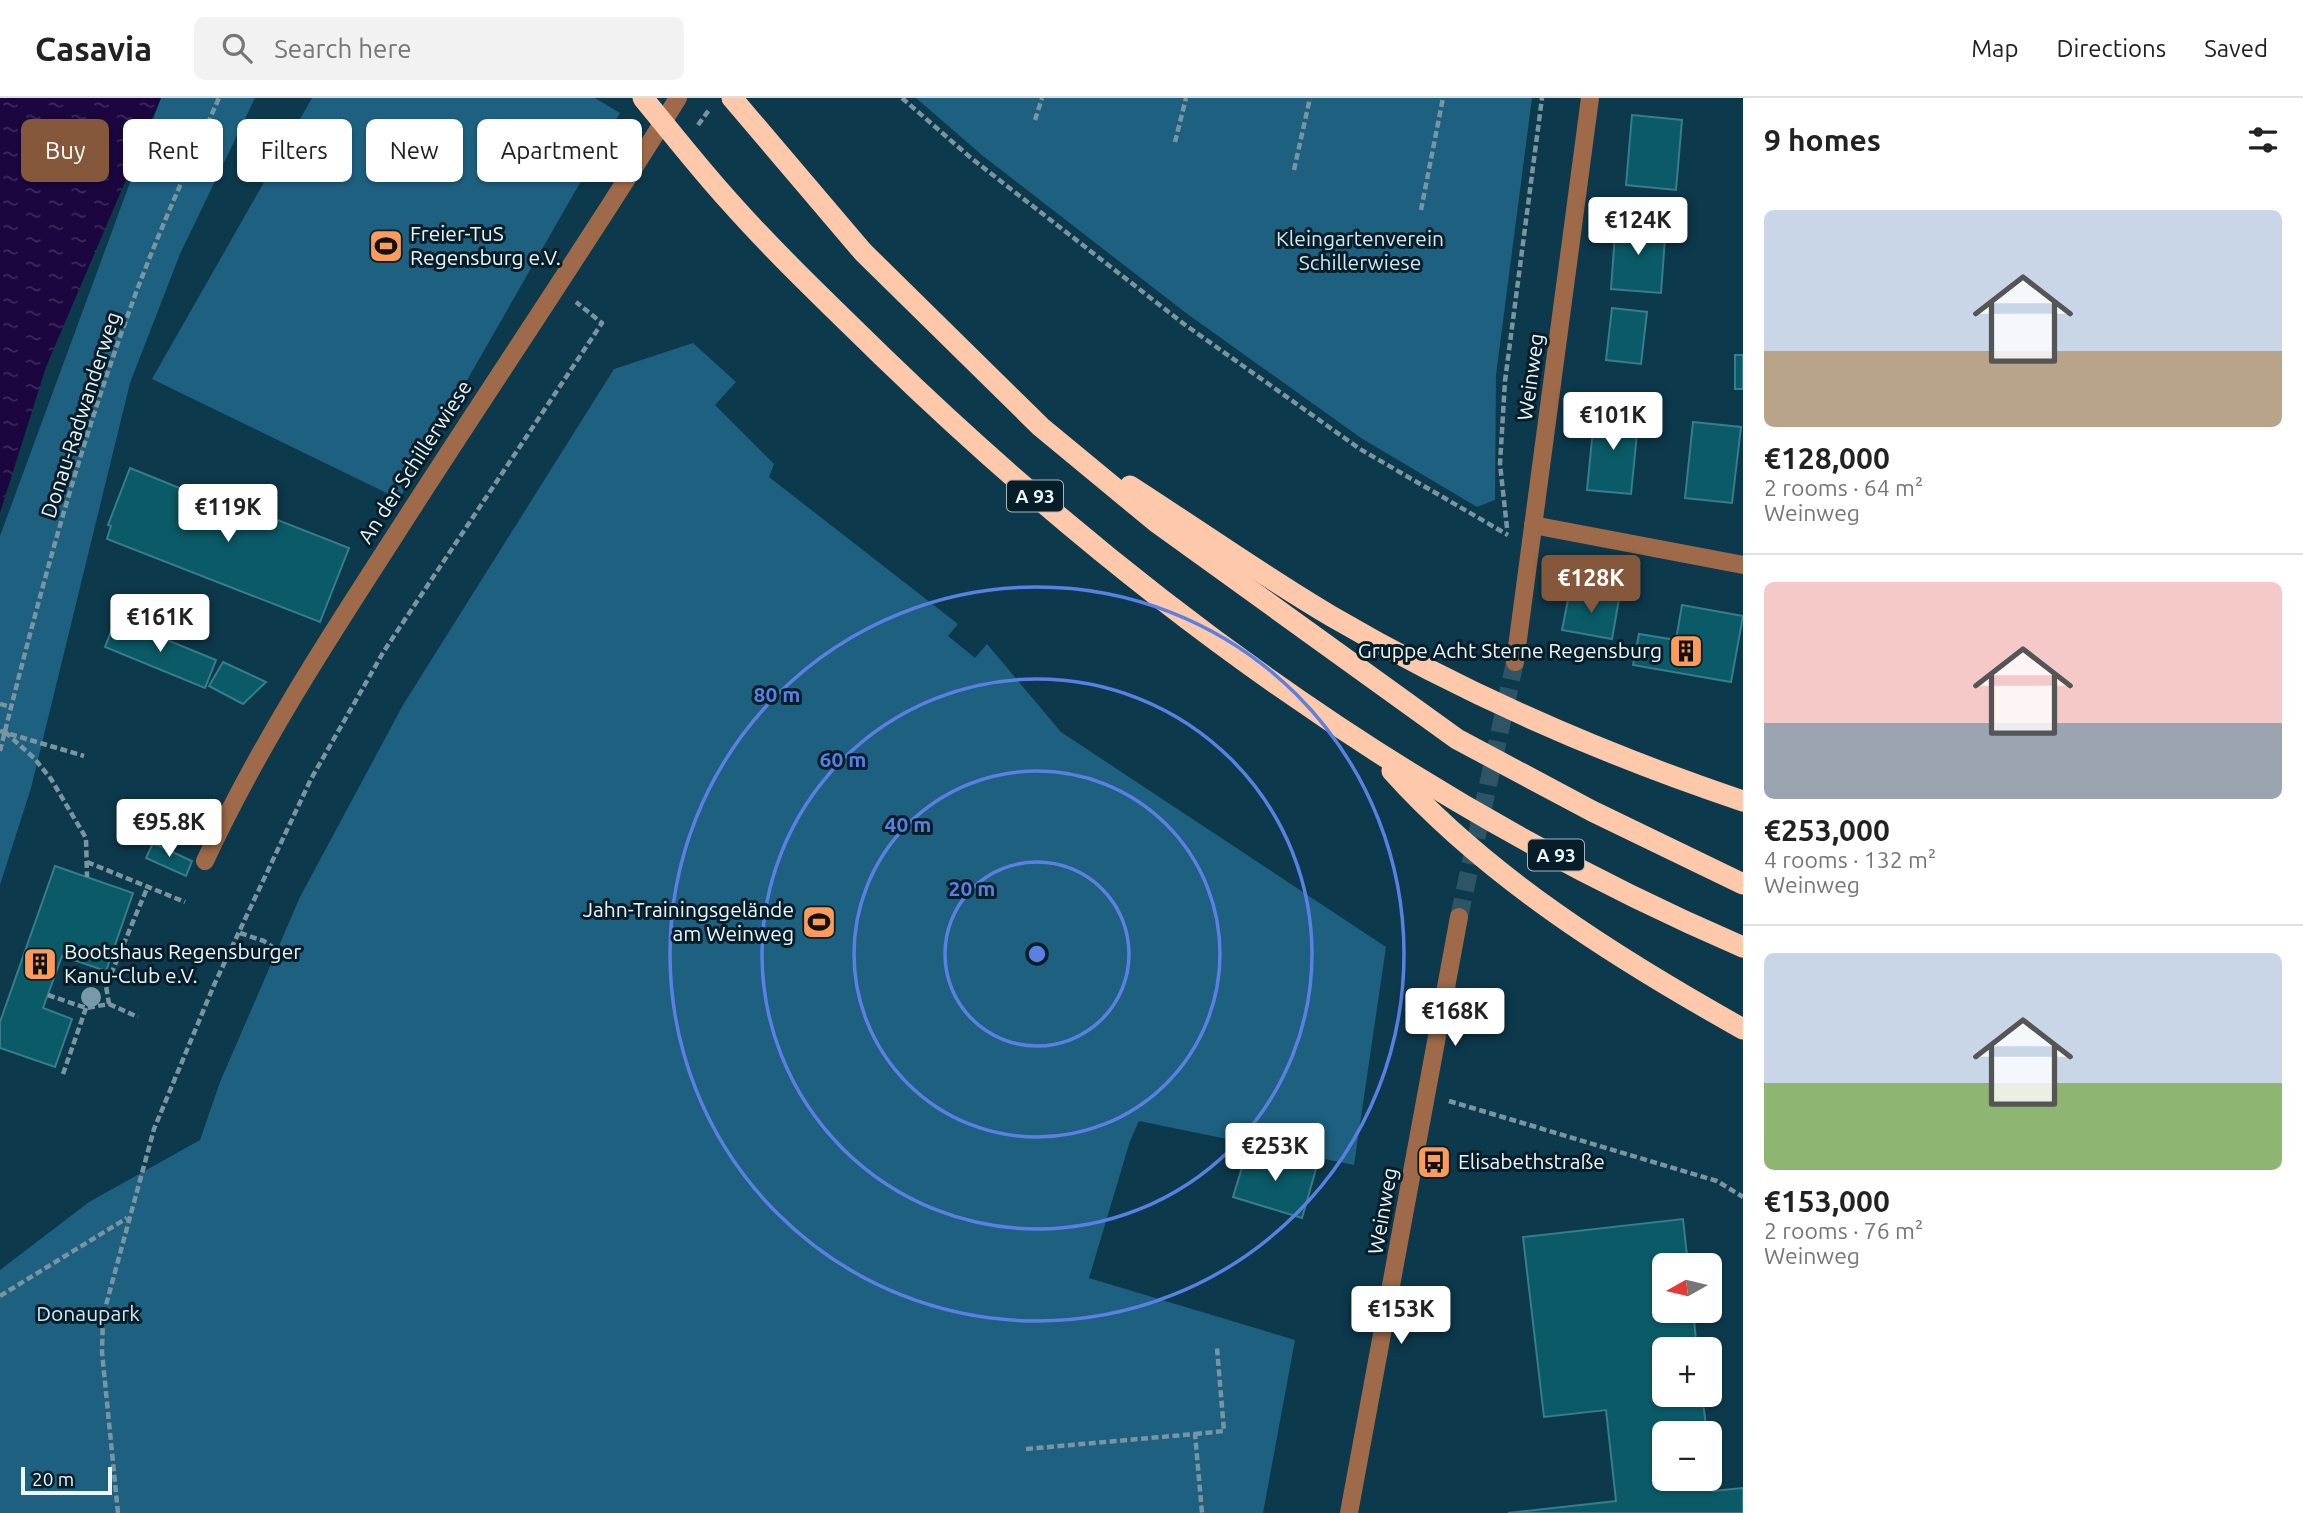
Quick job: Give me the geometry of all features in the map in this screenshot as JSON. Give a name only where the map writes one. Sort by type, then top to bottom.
[{"type":"highway","name":"A 93","points":[[643,98],[728,201],[928,400],[1118,567],[1248,666],[1374,752],[1446,797],[1547,851],[1743,947]]},
{"type":"highway","name":"A 93","points":[[732,98],[863,252],[1041,427],[1156,522],[1457,739],[1592,811],[1743,884]]},
{"type":"highway","points":[[1041,427],[1329,615],[1400,654],[1482,697],[1560,732],[1743,801]]},
{"type":"highway","points":[[1374,752],[1448,829],[1511,879],[1588,933],[1743,1029]]},
{"type":"street","name":"An der Schillerwiese","points":[[205,860],[223,821],[315,660],[507,362],[559,287],[678,98]]},
{"type":"street","name":"Weinweg","points":[[1515,663],[1590,98]]},
{"type":"street","points":[[1533,525],[1743,565]]},
{"type":"street","name":"Weinweg","points":[[1349,1513],[1459,917]]},
{"type":"path","name":"Donau-Radwanderweg","points":[[0,751],[2,732],[92,423],[125,323],[162,226],[219,98]]},
{"type":"path","points":[[902,98],[981,166],[1184,324],[1360,449],[1508,535],[1532,545]]},
{"type":"path","points":[[1035,120],[1042,98]]},
{"type":"path","points":[[1175,142],[1186,98]]},
{"type":"path","points":[[1294,170],[1310,98]]},
{"type":"path","points":[[1421,210],[1443,98]]},
{"type":"path","points":[[1507,549],[1508,535],[1500,464],[1505,381],[1542,98]]},
{"type":"path","points":[[118,1513],[102,1352],[103,1316],[154,1129],[214,985],[311,779],[384,651],[602,323],[559,287]]},
{"type":"path","points":[[0,704],[11,707]]},
{"type":"path","points":[[2,732],[83,756]]},
{"type":"path","points":[[2,732],[34,758],[51,779],[86,838],[87,877]]},
{"type":"path","points":[[87,862],[185,901]]},
{"type":"path","points":[[109,1004],[106,986],[148,886]]},
{"type":"path","points":[[240,933],[264,941],[278,951]]},
{"type":"path","points":[[48,995],[86,1008],[109,1004],[138,1017]]},
{"type":"path","points":[[63,1074],[86,1008]]},
{"type":"path","points":[[1427,1094],[1717,1181],[1743,1197]]},
{"type":"path","points":[[0,1296],[128,1217]]},
{"type":"path","points":[[1026,1449],[1224,1431],[1217,1348]]},
{"type":"path","points":[[1195,1434],[1202,1513]]},
{"type":"green space","points":[[161,98],[255,98],[245,119],[237,119],[237,135],[223,165],[223,119],[153,119]]},
{"type":"green space","name":"Freier-TuS Regensburg e.V.","points":[[312,98],[595,98],[620,113],[617,119],[477,119],[477,182],[580,182],[399,499],[152,379],[264,182],[352,182],[352,119],[300,119]]},
{"type":"green space","name":"Kleingartenverein Schillerwiese","points":[[916,98],[1532,98],[1496,375],[1495,500],[1477,507],[1361,438],[1186,313],[983,156]]},
{"type":"green space","points":[[130,182],[215,182],[180,254],[130,383],[31,788],[0,885],[0,536]]},
{"type":"green space","name":"Jahn-Trainingsgelände am Weinweg","points":[[693,343],[736,382],[715,405],[774,464],[769,477],[958,624],[948,636],[975,658],[987,644],[1061,732],[1386,947],[1354,1165],[1139,1121],[1130,1141],[1089,1278],[1295,1340],[1263,1513],[0,1513],[0,1270],[89,1202],[200,1140],[220,1082],[300,897],[403,705],[614,369]]},
{"type":"water","points":[[0,98],[161,98],[152,119],[123,119],[125,182],[46,367],[0,513]]},
{"type":"building","points":[[1632,115],[1682,120],[1676,190],[1626,185]]},
{"type":"building","points":[[1616,220],[1666,224],[1661,293],[1611,289]]},
{"type":"building","points":[[1612,308],[1647,312],[1641,364],[1606,360]]},
{"type":"building","points":[[1735,355],[1743,355],[1743,389],[1735,389]]},
{"type":"building","points":[[1595,409],[1639,413],[1631,494],[1587,490]]},
{"type":"building","points":[[1693,422],[1741,427],[1732,503],[1685,498]]},
{"type":"building","points":[[130,468],[199,496],[201,490],[349,548],[320,622],[107,539],[111,526],[108,525]]},
{"type":"building","points":[[1570,590],[1619,599],[1612,639],[1562,630]]},
{"type":"building","name":"Gruppe Acht Sterne Regensburg","points":[[1682,605],[1743,616],[1731,682],[1633,665],[1639,634],[1676,640]]},
{"type":"building","points":[[116,619],[216,660],[205,688],[105,647]]},
{"type":"building","points":[[223,662],[266,682],[243,704],[209,686]]},
{"type":"building","points":[[153,843],[192,861],[186,876],[146,858]]},
{"type":"building","name":"Bootshaus Regensburger Kanu-Club e.V.","points":[[55,866],[133,893],[106,971],[62,956],[43,1008],[72,1019],[55,1067],[0,1048],[0,1022]]},
{"type":"building","points":[[1248,1148],[1316,1169],[1302,1218],[1233,1197]]},
{"type":"building","points":[[1683,1219],[1687,1253],[1652,1253],[1652,1323],[1694,1323],[1696,1337],[1652,1337],[1652,1407],[1704,1407],[1705,1421],[1652,1421],[1652,1491],[1722,1491],[1743,1488],[1743,1513],[1508,1513],[1616,1501],[1606,1410],[1544,1417],[1523,1237]]},
{"type":"tunnel","points":[[1459,917],[1515,662]]},
{"type":"place","name":"Freier-TuS Regensburg e.V.","points":[[386,246]]},
{"type":"place","name":"Gruppe Acht Sterne Regensburg","points":[[1686,651]]},
{"type":"place","name":"Jahn-Trainingsgelände am Weinweg","points":[[819,922]]},
{"type":"place","name":"Bootshaus Regensburger Kanu-Club e.V.","points":[[40,964]]},
{"type":"place","name":"Elisabethstraße","points":[[1434,1162]]},
{"type":"park label","name":"Donaupark","points":[[88,1314]]}]
